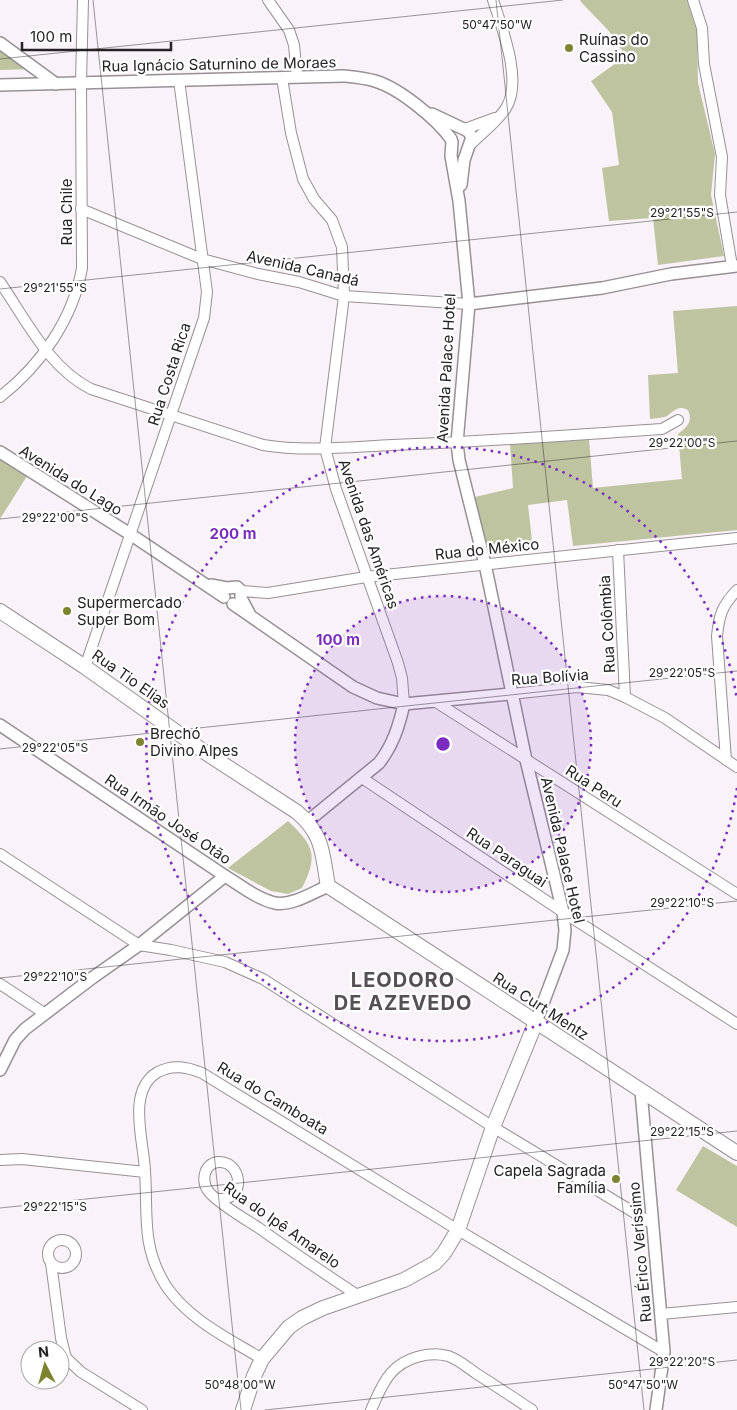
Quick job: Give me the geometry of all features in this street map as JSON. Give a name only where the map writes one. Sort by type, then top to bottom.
[{"type":"main road","name":"Rua Tio Elias","points":[[0,611],[85,667],[206,753],[297,812],[317,834],[321,844],[328,886]]},
{"type":"main road","name":"Rua Curt Mentz","points":[[328,886],[737,1154]]},
{"type":"main road","name":"Avenida Palace Hotel","points":[[243,1410],[254,1376],[262,1360],[289,1327],[302,1318],[357,1295],[404,1280],[435,1263],[444,1253],[458,1230],[493,1127],[536,1022]]},
{"type":"street","name":"Rua Chile","points":[[0,397],[20,380],[46,350],[63,322],[79,283],[82,268],[83,0]]},
{"type":"street","points":[[268,0],[289,30],[294,45],[297,78]]},
{"type":"street","points":[[493,0],[512,73],[513,88],[510,100],[505,110],[498,117],[469,145],[459,148],[452,141],[453,133],[498,117]]},
{"type":"street","points":[[693,0],[702,28],[704,64],[722,157],[720,195],[734,266]]},
{"type":"street","points":[[0,43],[56,84]]},
{"type":"street","name":"Rua Ignácio Saturnino de Moraes","points":[[0,85],[344,76],[377,81],[395,91],[428,113],[445,130],[452,141]]},
{"type":"street","name":"Avenida das Américas","points":[[282,78],[291,133],[303,179],[314,198],[332,220],[342,247],[344,296],[325,448],[336,490],[398,663],[402,678],[404,704],[399,726],[388,752],[362,778],[308,822]]},
{"type":"street","name":"Rua Costa Rica","points":[[85,667],[204,318],[208,292],[179,80]]},
{"type":"street","name":"Rua Ignácio Saturnino de Moraes","points":[[428,113],[443,118],[463,129]]},
{"type":"street","points":[[463,129],[468,131],[472,137],[469,145]]},
{"type":"street","name":"Avenida Palace Hotel","points":[[452,141],[451,156],[459,201],[469,304],[457,443],[459,460],[485,564],[511,694],[566,930],[563,950],[536,1022]]},
{"type":"street","name":"Avenida Palace Hotel","points":[[459,201],[462,170],[469,145]]},
{"type":"street","name":"Avenida Canadá","points":[[81,209],[202,259],[258,274],[299,282],[344,296],[469,304],[602,288],[671,274],[734,266]]},
{"type":"street","points":[[0,282],[46,350],[76,381],[91,389],[263,445],[281,448],[325,448],[457,443],[662,429],[678,420]]},
{"type":"street","name":"Avenida do Lago","points":[[0,452],[130,534],[202,583],[235,598],[252,618],[353,687],[377,698],[404,704]]},
{"type":"street","name":"Rua do México","points":[[235,598],[366,577],[737,538]]},
{"type":"street","name":"Rua Colômbia","points":[[618,550],[625,697]]},
{"type":"street","points":[[726,760],[717,636],[718,621],[722,608],[737,590]]},
{"type":"street","points":[[235,598],[247,600],[250,597],[268,593]]},
{"type":"street","name":"Rua Bolívia","points":[[404,704],[577,687],[608,690],[665,718],[737,767]]},
{"type":"street","name":"Rua Peru","points":[[436,702],[737,894]]},
{"type":"street","name":"Rua Irmão José Otão","points":[[0,725],[225,876],[262,898],[276,903],[298,899],[328,886]]},
{"type":"street","name":"Rua Paraguai","points":[[362,778],[563,912],[737,1024]]},
{"type":"street","points":[[0,854],[139,945],[225,962],[263,979],[493,1127],[653,1224]]},
{"type":"street","points":[[0,1070],[15,1040],[25,1029],[139,945],[225,876]]},
{"type":"street","points":[[0,984],[44,1014]]},
{"type":"street","name":"Rua do Camboata","points":[[262,1360],[189,1312],[166,1285],[150,1253],[139,1106],[143,1087],[153,1075],[168,1068],[192,1069],[202,1073],[458,1230],[664,1352]]},
{"type":"street","name":"Rua Érico Veríssimo","points":[[641,1091],[664,1352],[656,1410]]},
{"type":"street","points":[[0,1160],[22,1159],[145,1172]]},
{"type":"street","name":"Rua do Ipê Amarelo","points":[[219,1199],[225,1200],[231,1197],[237,1190],[239,1182],[237,1174],[226,1163],[218,1162],[211,1165],[206,1170],[204,1176],[210,1192],[238,1215],[357,1295]]},
{"type":"street","points":[[50,1263],[61,1338],[66,1358],[81,1372],[142,1410]]},
{"type":"street","points":[[661,1314],[737,1307]]},
{"type":"street","points":[[371,1410],[385,1381],[392,1372],[410,1359],[436,1355],[448,1356],[462,1364],[532,1410]]},
{"type":"green space","points":[[580,0],[687,0],[697,31],[698,83],[715,154],[711,195],[724,256],[658,265],[653,218],[609,221],[602,168],[619,165],[612,112],[591,81],[626,56],[608,30]]},
{"type":"green space","points":[[0,44],[35,69],[0,70]]},
{"type":"green space","points":[[737,306],[737,530],[573,546],[567,500],[528,505],[533,550],[489,555],[475,497],[513,488],[510,444],[589,439],[593,488],[682,479],[678,434],[688,424],[690,418],[688,410],[679,408],[665,417],[650,419],[648,375],[678,373],[673,311]]},
{"type":"green space","points":[[0,459],[27,476],[0,519]]},
{"type":"green space","points":[[288,821],[303,837],[311,851],[310,867],[302,888],[288,894],[271,891],[228,868]]},
{"type":"green space","points":[[703,1146],[737,1166],[737,1227],[676,1190]]},
{"type":"place","name":"Ruínas do Cassino","points":[[569,48]]},
{"type":"place","name":"Supermercado Super Bom","points":[[67,611]]},
{"type":"place","name":"Brechó Divino Alpes","points":[[140,742]]},
{"type":"place","name":"Capela Sagrada Família","points":[[616,1179]]},
{"type":"district","name":"LEODORO DE AZEVEDO","points":[[403,992]]}]
